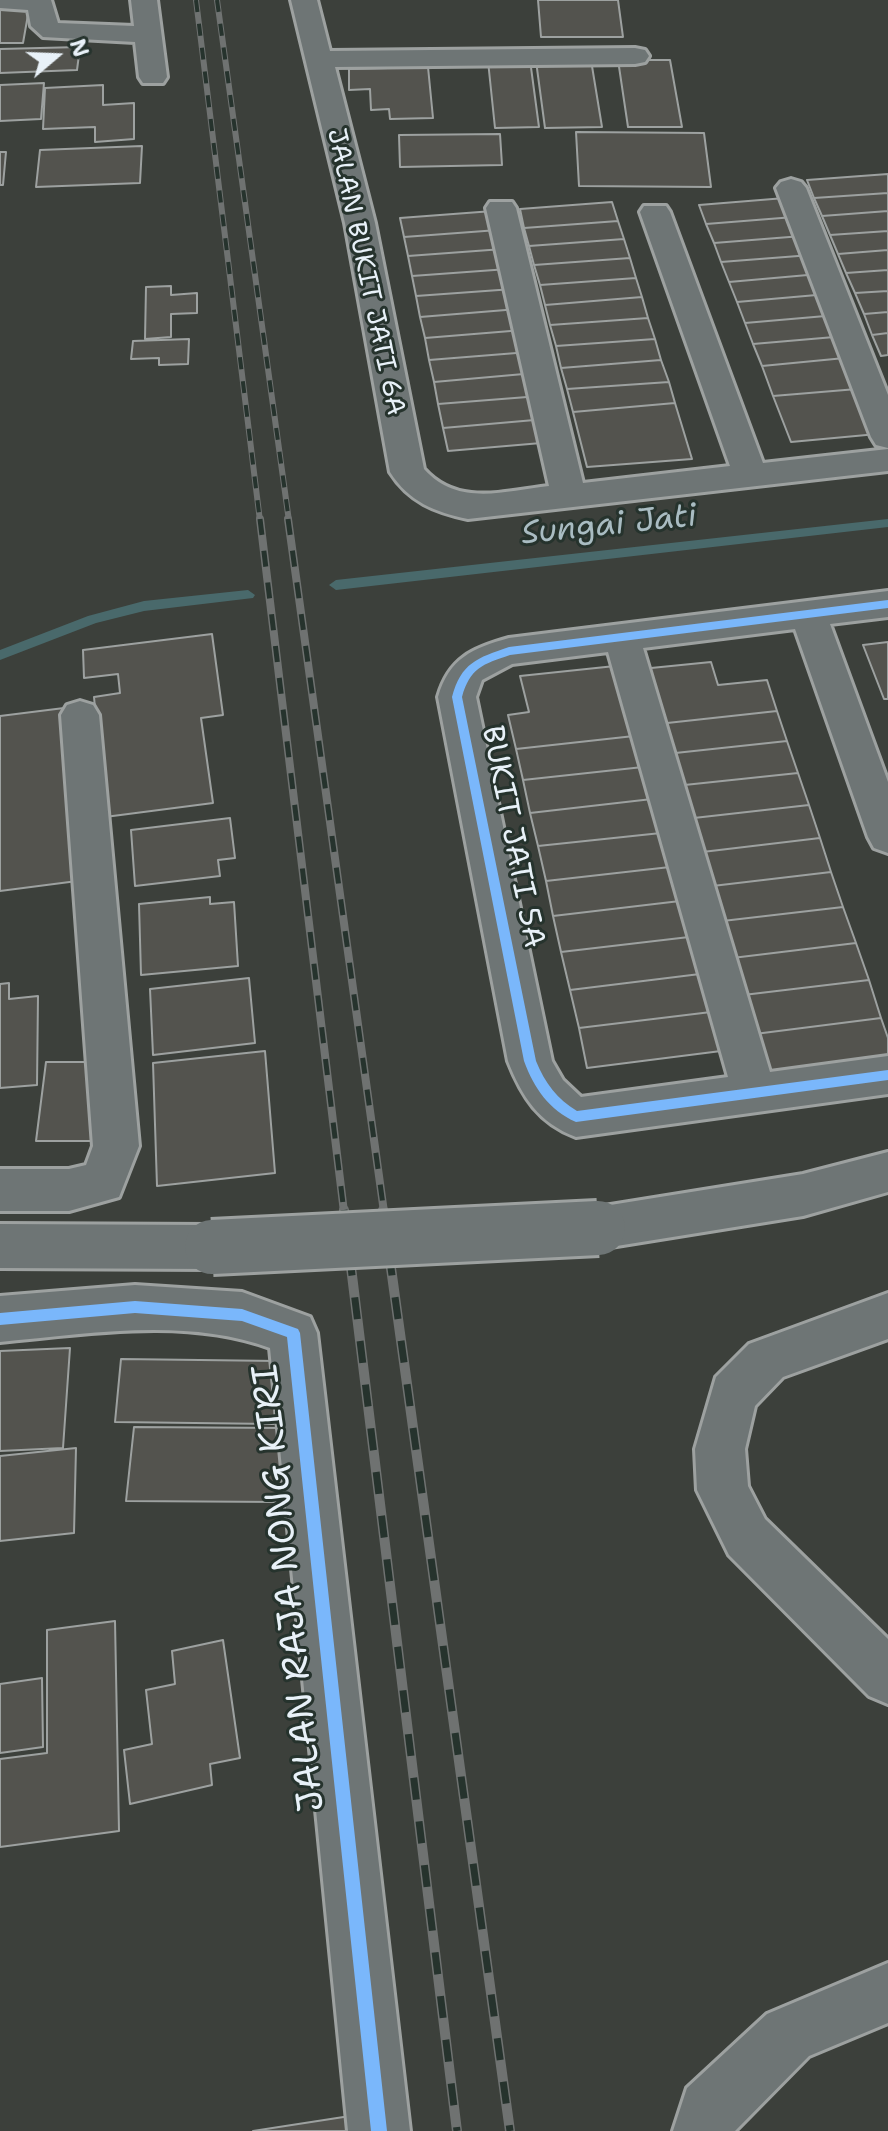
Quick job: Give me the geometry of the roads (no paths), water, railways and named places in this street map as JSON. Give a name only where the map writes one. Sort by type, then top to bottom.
[{"type":"street","points":[[0,0],[40,3],[44,26],[52,31],[148,34]]},
{"type":"street","points":[[144,0],[153,77]]},
{"type":"street","name":"JALAN BUKIT JATI 6A","points":[[304,0],[360,223],[407,472],[422,491],[441,502],[468,507],[569,498]]},
{"type":"street","points":[[318,59],[635,56]]},
{"type":"street","points":[[791,188],[888,437]]},
{"type":"street","points":[[501,208],[569,498],[888,460]]},
{"type":"street","points":[[655,212],[751,476]]},
{"type":"street","name":"BUKIT JATI 5A","points":[[888,604],[509,651],[476,663],[461,677],[457,697],[530,1061],[546,1095],[554,1104],[576,1117],[888,1075]]},
{"type":"street","points":[[808,615],[888,837]]},
{"type":"street","points":[[622,638],[754,1092]]},
{"type":"street","points":[[0,1190],[69,1190],[103,1182],[116,1146],[80,715]]},
{"type":"street","points":[[0,1246],[212,1247],[598,1228],[803,1195],[888,1172]]},
{"type":"street","name":"JALAN RAJA NONG KIRI","points":[[0,1319],[135,1307],[242,1315],[293,1333],[379,2131]]},
{"type":"street","points":[[880,1659],[747,1537],[723,1490],[720,1449],[733,1394],[766,1360],[888,1316]]},
{"type":"street","points":[[704,2131],[709,2110],[788,2035],[888,1993]]},
{"type":"waterway","name":"Sungai Jati","points":[[336,585],[888,523]]},
{"type":"waterway","name":"Sungai Jati","points":[[0,655],[93,619],[144,606],[248,595]]},
{"type":"railway","points":[[196,0],[260,521]]},
{"type":"railway","points":[[217,0],[289,521]]},
{"type":"railway","points":[[260,519],[344,1212]]},
{"type":"railway","points":[[288,519],[384,1212]]},
{"type":"railway","points":[[344,1210],[457,2131]]},
{"type":"railway","points":[[383,1210],[510,2131]]}]
